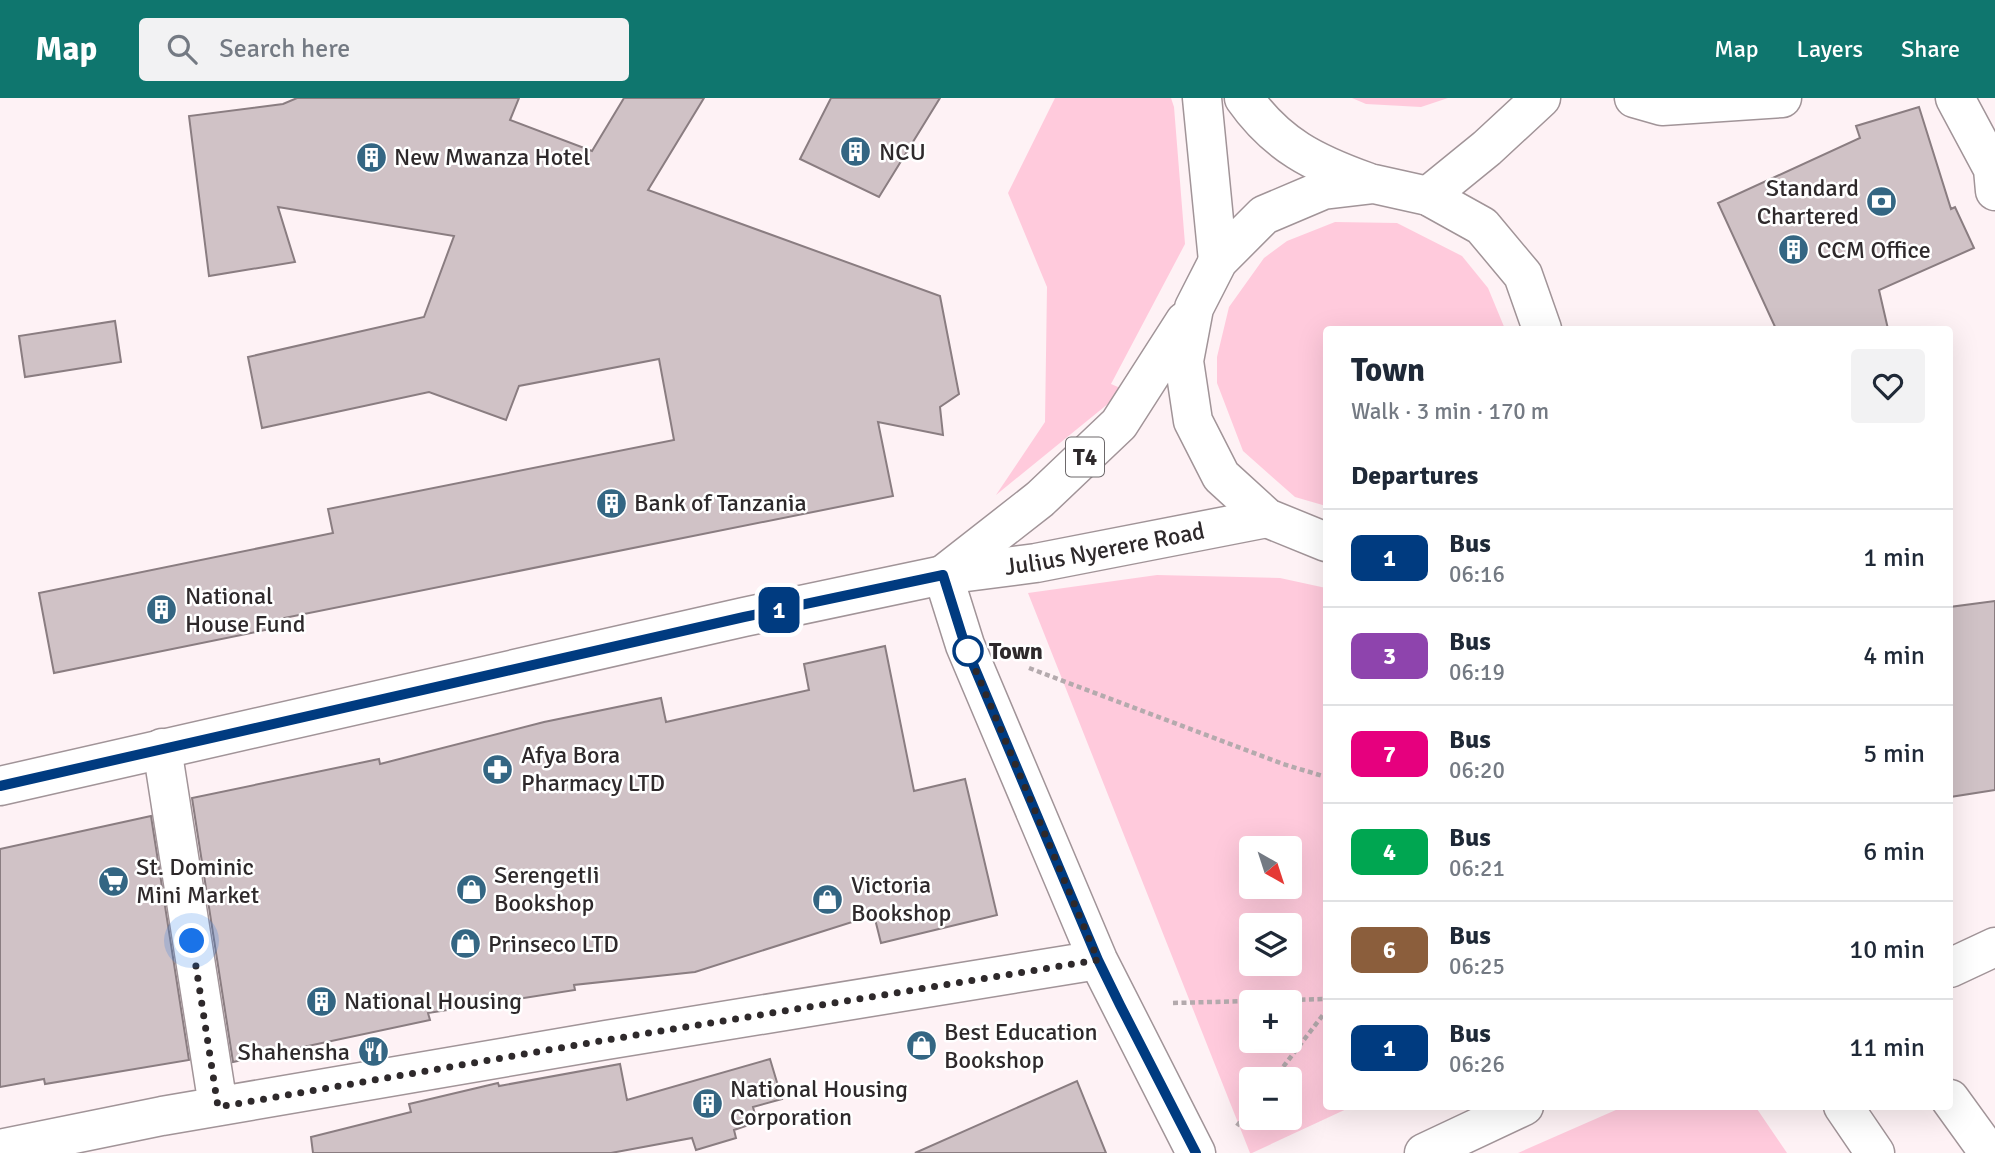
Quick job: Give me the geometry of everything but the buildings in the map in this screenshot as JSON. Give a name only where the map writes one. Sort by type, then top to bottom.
[{"type":"main road","points":[[1202,98],[1218,261]]},
{"type":"main road","points":[[1244,98],[1255,113],[1292,148],[1326,167],[1374,184],[1428,196],[1482,226],[1523,275],[1541,326]]},
{"type":"main road","points":[[1428,196],[1487,148],[1541,98]]},
{"type":"main road","points":[[1634,98],[1662,106],[1782,98]]},
{"type":"main road","points":[[1955,98],[1993,169],[1995,191]]},
{"type":"main road","points":[[1323,541],[1267,518],[1221,476],[1193,421],[1184,361],[1194,308],[1218,261],[1264,215],[1323,190],[1374,184]]},
{"type":"main road","name":"Julius Nyerere Road","points":[[943,575],[1040,499],[1119,425],[1194,308]]},
{"type":"main road","name":"Julius Nyerere Road","points":[[0,786],[730,620],[943,575],[1036,564],[1267,518]]},
{"type":"main road","points":[[943,575],[965,645],[1098,960],[1196,1153]]},
{"type":"main road","points":[[162,748],[218,1107]]},
{"type":"main road","points":[[1953,967],[1995,947]]},
{"type":"main road","points":[[0,1149],[218,1107],[606,1040],[1098,960]]},
{"type":"main road","points":[[1953,1103],[1989,1153]]},
{"type":"main road","points":[[1424,1153],[1515,1110]]},
{"type":"main road","points":[[1846,1110],[1875,1153]]},
{"type":"path","points":[[965,645],[1283,764],[1323,776]]},
{"type":"path","points":[[1120,1005],[1323,999]]},
{"type":"path","points":[[1283,1067],[1323,1015]]},
{"type":"shaded area","points":[[1055,98],[1171,98],[1174,107],[1185,244],[1111,384],[1125,390],[996,495],[1045,422],[1047,287],[1008,193]]},
{"type":"shaded area","points":[[1352,98],[1448,98],[1421,107],[1366,104]]},
{"type":"shaded area","points":[[1335,222],[1397,223],[1462,256],[1488,288],[1504,326],[1323,326],[1323,505],[1295,497],[1243,451],[1217,383],[1217,357],[1229,307],[1264,258],[1287,241]]},
{"type":"shaded area","points":[[1157,575],[1280,578],[1323,587],[1323,1110],[1344,1110],[1302,1130],[1302,1067],[1239,1067],[1239,1125],[1028,593]]},
{"type":"shaded area","points":[[1616,1110],[1758,1110],[1787,1153],[1518,1153]]},
{"type":"shaded area","points":[[1241,1130],[1301,1130],[1252,1153]]},
{"type":"bus line","name":"1","points":[[0,786],[744,617],[943,575],[965,645],[1098,960],[1196,1153]]},
{"type":"place","name":"NCU","points":[[856,152]]},
{"type":"place","name":"New Mwanza Hotel","points":[[371,157]]},
{"type":"place","name":"Standard Chartered","points":[[1882,202]]},
{"type":"place","name":"CCM Office","points":[[1794,250]]},
{"type":"place","name":"Bank of Tanzania","points":[[611,503]]},
{"type":"place","name":"National House Fund","points":[[162,610]]},
{"type":"place","name":"Town","points":[[968,651]]},
{"type":"place","name":"Afya Bora Pharmacy LTD","points":[[498,769]]},
{"type":"place","name":"St. Dominic Mini Market","points":[[113,881]]},
{"type":"place","name":"SerengetIi Bookshop","points":[[471,889]]},
{"type":"place","name":"Victoria Bookshop","points":[[828,899]]},
{"type":"place","name":"Prinseco LTD","points":[[465,944]]},
{"type":"place","name":"National Housing","points":[[321,1001]]},
{"type":"place","name":"Best Education Bookshop","points":[[921,1046]]},
{"type":"place","name":"Shahensha","points":[[373,1052]]},
{"type":"place","name":"National Housing Corporation","points":[[707,1103]]},
{"type":"route","points":[[192,941],[218,1107],[606,1040],[1098,960],[965,645],[968,651]]}]
